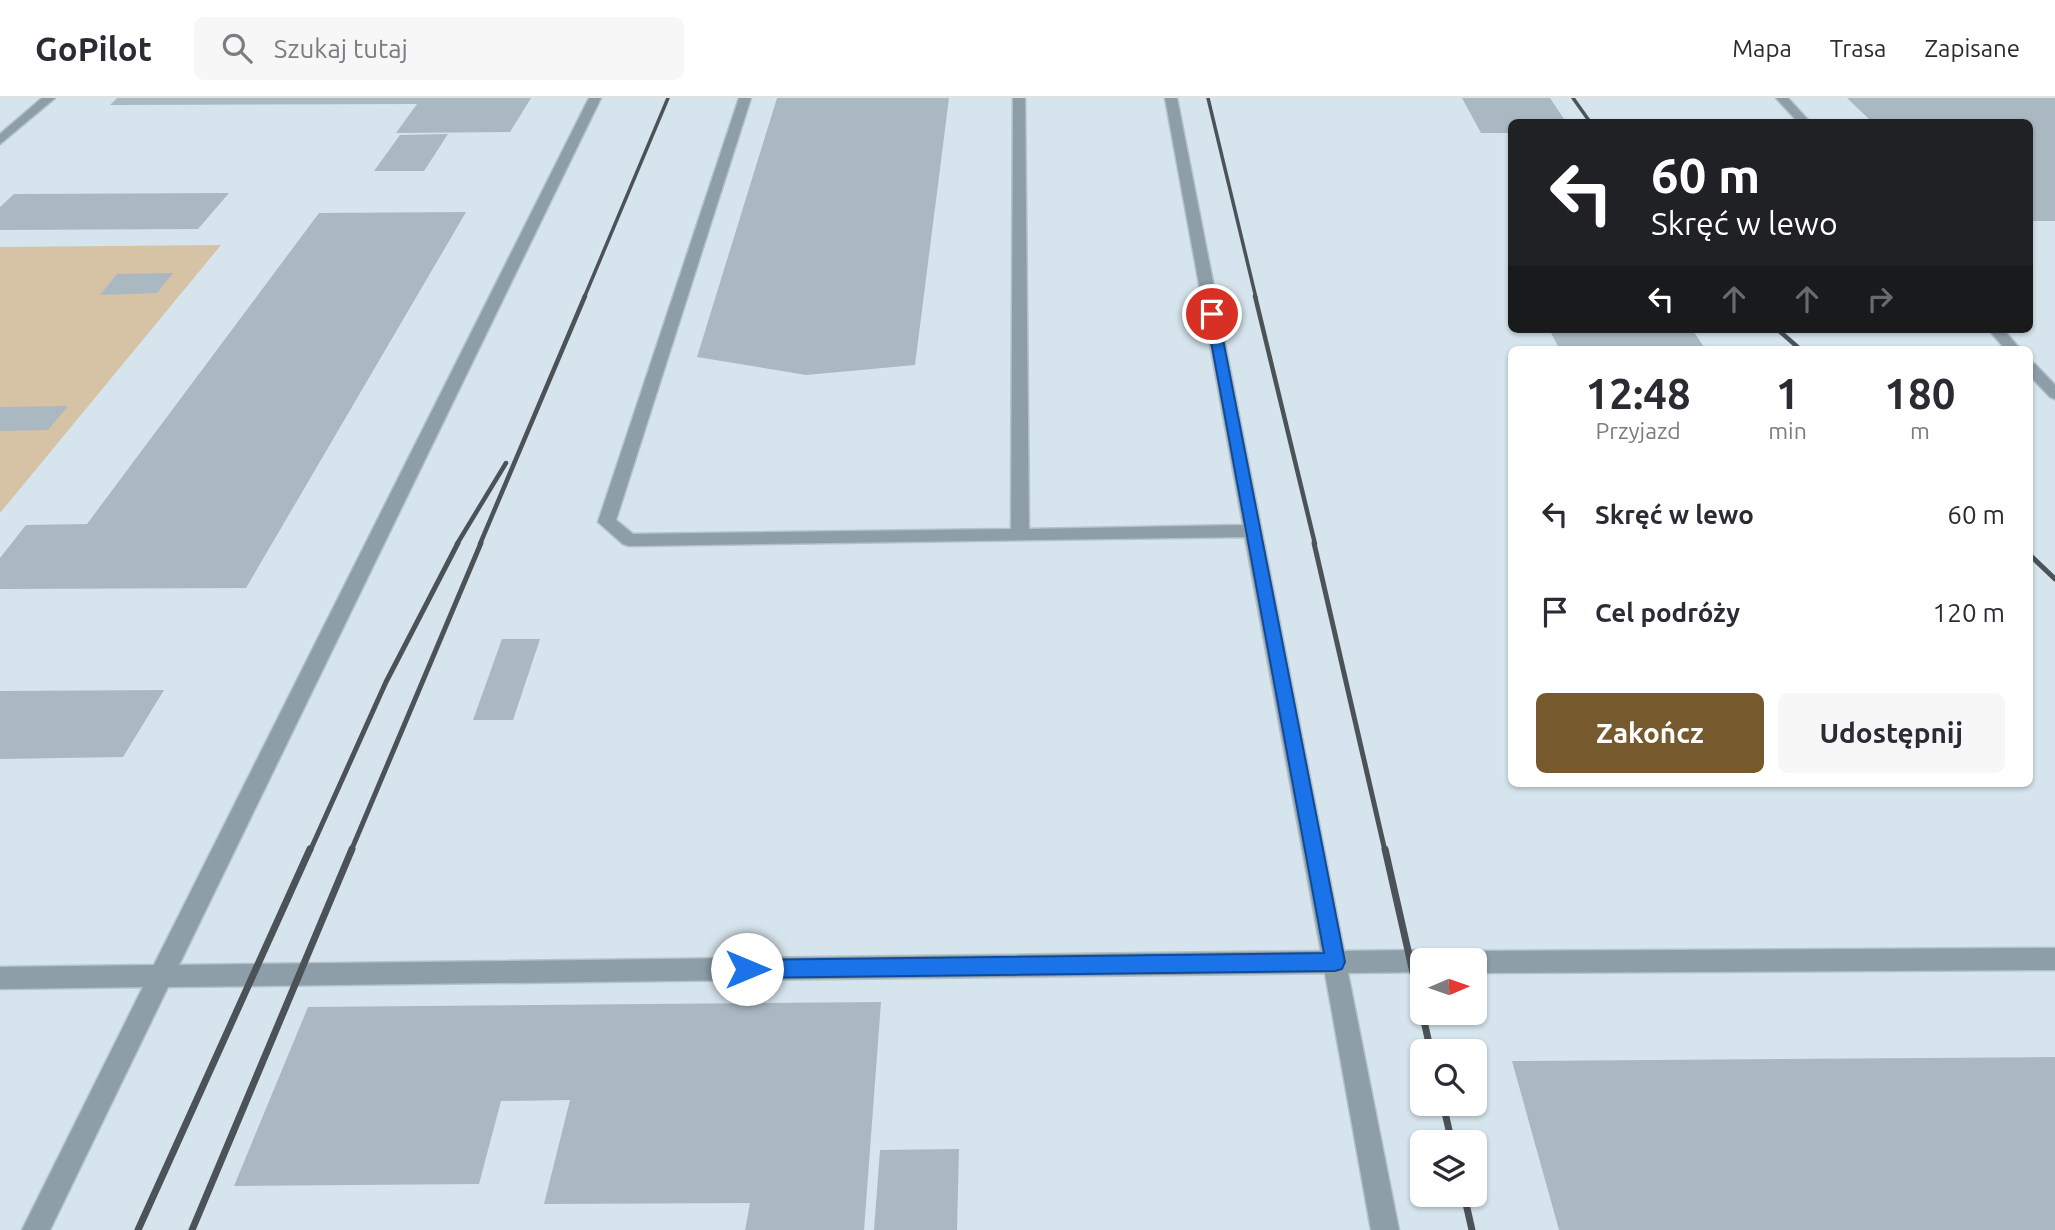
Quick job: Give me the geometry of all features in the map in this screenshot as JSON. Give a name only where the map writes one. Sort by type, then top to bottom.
[{"type":"street","points":[[0,140],[49,98]]},
{"type":"street","points":[[36,1230],[595,98]]},
{"type":"street","points":[[746,98],[607,522],[629,541],[1020,535]]},
{"type":"street","points":[[1171,98],[1385,1230]]},
{"type":"street","points":[[1782,98],[1801,119]]},
{"type":"street","points":[[1999,333],[2010,346]]},
{"type":"street","points":[[2033,370],[2055,394]]},
{"type":"street","points":[[1488,961],[2055,960]]},
{"type":"street","points":[[0,978],[1410,961]]},
{"type":"lane","points":[[1019,98],[1020,535],[1253,531]]},
{"type":"shaded area","points":[[221,245],[0,513],[0,247]]},
{"type":"building","points":[[117,98],[531,98],[510,132],[396,133],[417,104],[110,105]]},
{"type":"building","points":[[777,98],[949,98],[915,365],[806,375],[697,357]]},
{"type":"building","points":[[1462,98],[1550,98],[1564,119],[1508,119],[1508,133],[1481,133]]},
{"type":"building","points":[[1847,98],[2055,98],[2055,221],[2033,221],[2033,119],[1869,119]]},
{"type":"building","points":[[448,134],[424,171],[374,171],[400,135]]},
{"type":"building","points":[[229,193],[198,229],[0,230],[0,207],[14,194]]},
{"type":"building","points":[[466,212],[246,588],[0,589],[0,558],[26,525],[87,524],[319,213]]},
{"type":"building","points":[[173,273],[157,293],[100,295],[117,274]]},
{"type":"building","points":[[1551,333],[1695,333],[1703,346],[1558,346]]},
{"type":"building","points":[[68,406],[48,430],[0,431],[0,407]]},
{"type":"building","points":[[502,639],[540,639],[513,720],[473,720]]},
{"type":"building","points":[[164,690],[123,757],[0,759],[0,691]]},
{"type":"building","points":[[881,1002],[864,1230],[745,1230],[750,1203],[544,1204],[570,1100],[501,1101],[479,1184],[234,1186],[308,1007]]},
{"type":"building","points":[[2055,1057],[2055,1230],[1559,1230],[1512,1061]]},
{"type":"building","points":[[959,1149],[957,1230],[874,1230],[880,1150]]},
{"type":"railway","points":[[584,298],[668,98]]},
{"type":"railway","points":[[1208,98],[1256,298]]},
{"type":"railway","points":[[1573,98],[1588,119]]},
{"type":"railway","points":[[480,544],[585,296]]},
{"type":"railway","points":[[1255,296],[1315,544]]},
{"type":"railway","points":[[1782,333],[1796,346]]},
{"type":"railway","points":[[457,544],[506,463]]},
{"type":"railway","points":[[310,851],[386,682],[458,543]]},
{"type":"railway","points":[[351,851],[481,543]]},
{"type":"railway","points":[[1314,543],[1385,851]]},
{"type":"railway","points":[[2033,558],[2055,579]]},
{"type":"railway","points":[[138,1230],[310,849]]},
{"type":"railway","points":[[192,1230],[352,849]]},
{"type":"railway","points":[[1385,849],[1428,1039]]},
{"type":"railway","points":[[1446,1116],[1449,1130]]},
{"type":"railway","points":[[1467,1207],[1472,1230]]},
{"type":"route","points":[[747,969],[1335,962],[1212,314]]}]
